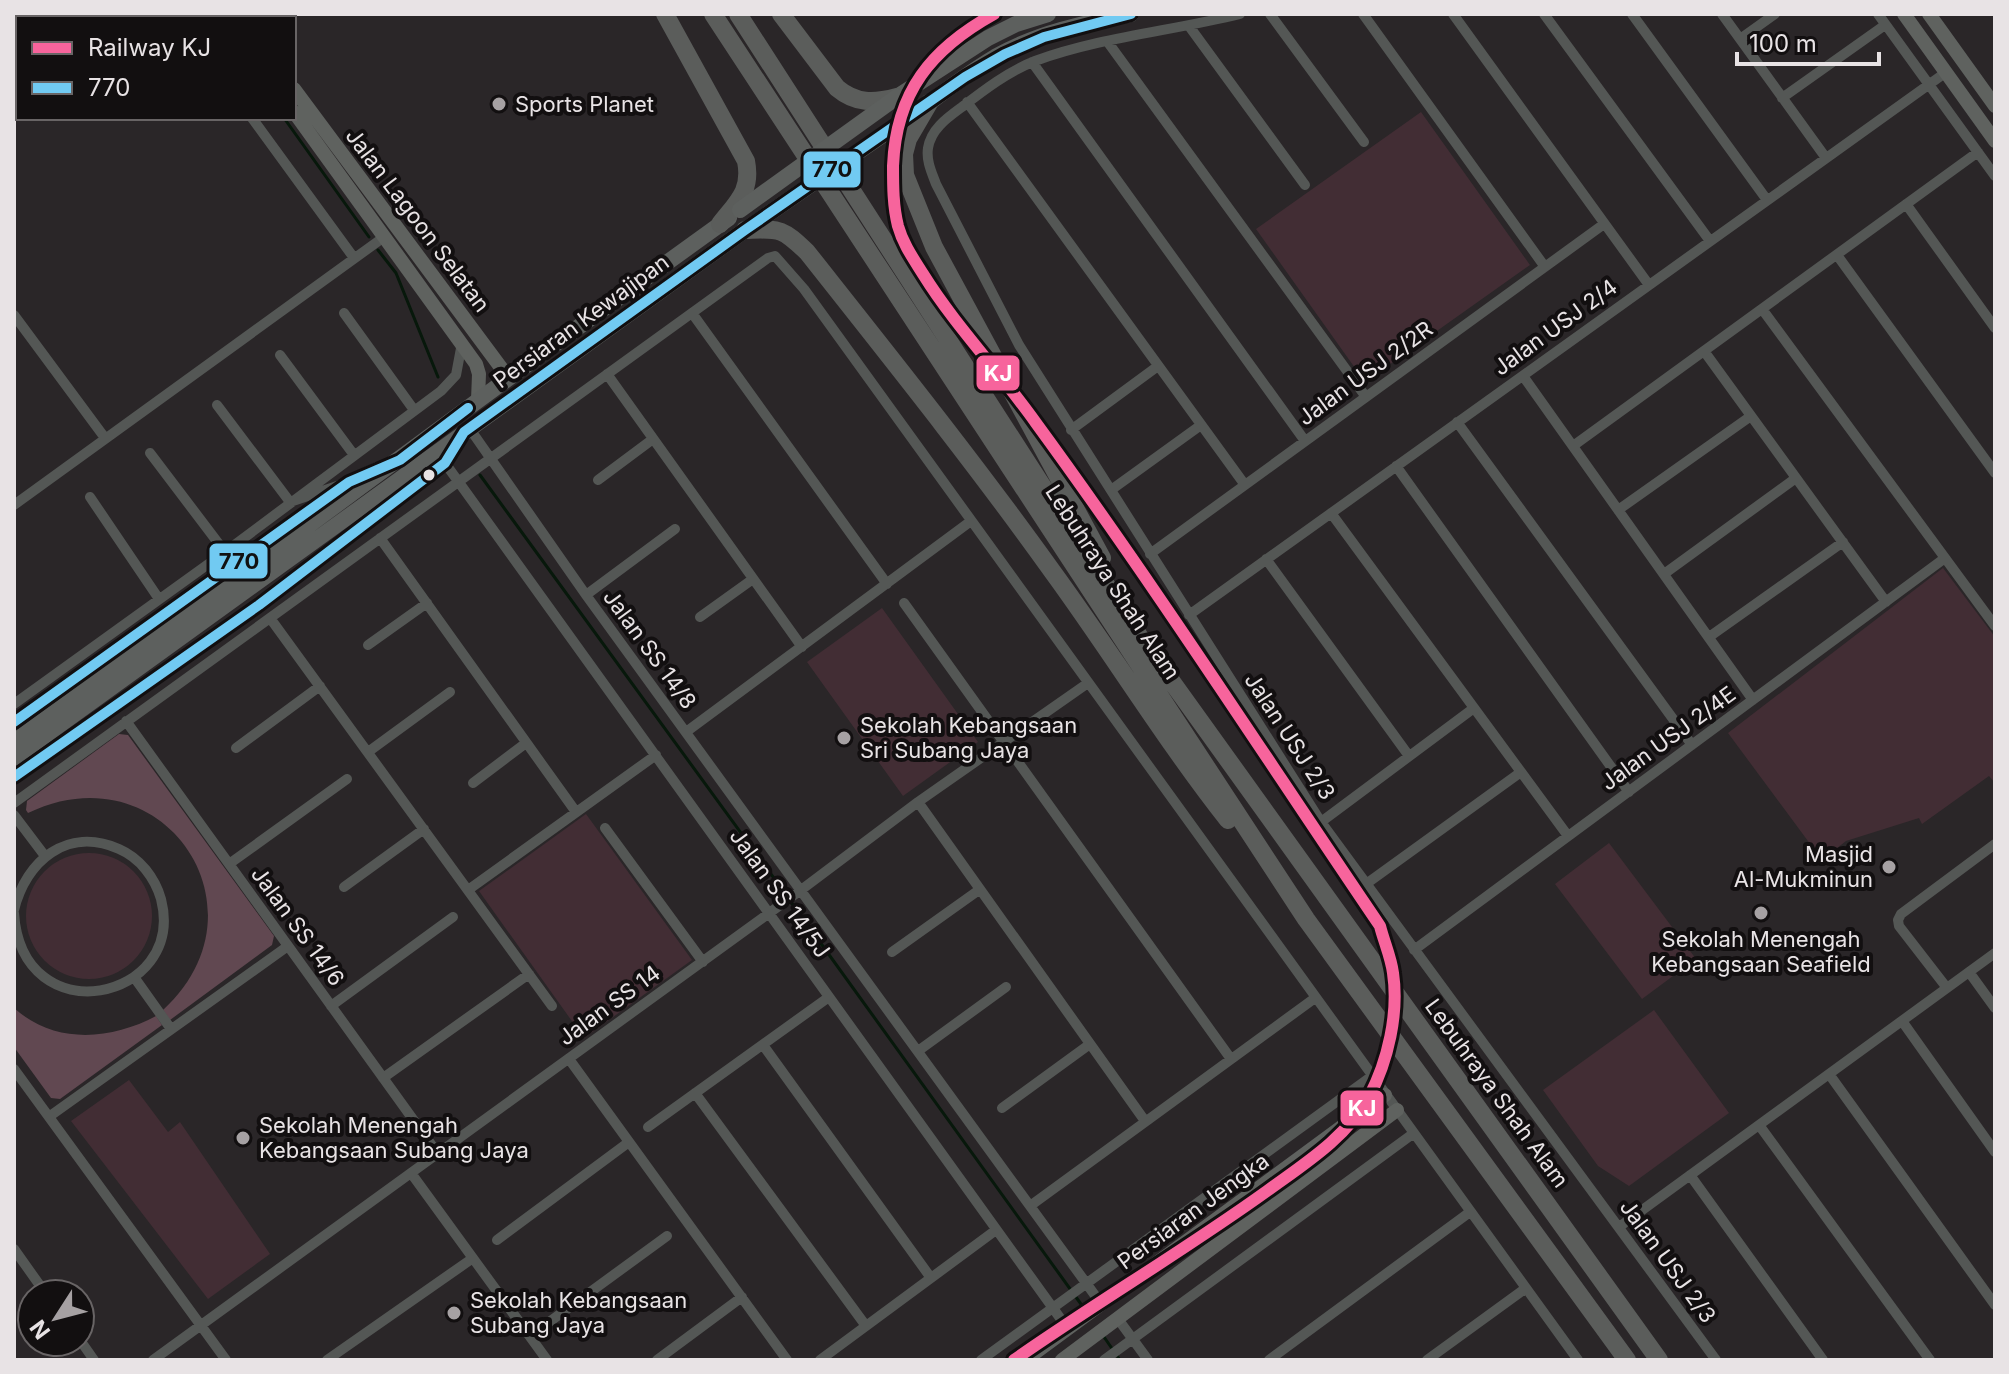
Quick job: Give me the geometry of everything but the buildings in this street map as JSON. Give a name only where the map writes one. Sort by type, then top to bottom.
[{"type":"highway","points":[[665,14],[746,161],[749,174],[746,190],[720,224]]},
{"type":"highway","name":"Lebuhraya Shah Alam","points":[[713,14],[1306,919],[1627,1360]]},
{"type":"highway","name":"Lebuhraya Shah Alam","points":[[738,14],[1139,636],[1659,1360]]},
{"type":"highway","points":[[781,14],[847,97],[863,101],[897,97]]},
{"type":"highway","points":[[929,103],[908,139],[904,154],[905,175],[934,247],[1117,587],[1139,636]]},
{"type":"highway","points":[[745,230],[777,229],[787,233],[807,252],[979,471],[1055,575],[1180,759],[1306,919]]},
{"type":"highway","points":[[1524,1171],[1596,1255],[1672,1360]]},
{"type":"highway","points":[[1500,1184],[1615,1360]]},
{"type":"main road","name":"Persiaran Kewajipan","points":[[16,717],[349,482],[400,460],[508,377],[897,97],[988,38],[1016,24],[1048,14]]},
{"type":"main road","name":"Persiaran Kewajipan","points":[[14,777],[259,605],[445,463],[467,431],[745,230],[997,56],[1024,43],[1087,23],[1131,14]]},
{"type":"main road","points":[[1904,14],[1995,141]]},
{"type":"main road","points":[[1929,14],[1995,106]]},
{"type":"main road","points":[[1939,28],[1952,60],[1951,69],[1945,73]]},
{"type":"main road","name":"Jalan Lagoon Selatan","points":[[296,92],[508,377]]},
{"type":"main road","name":"Jalan Lagoon Selatan","points":[[296,115],[476,364],[479,374],[478,400]]},
{"type":"main road","points":[[14,742],[467,431]]},
{"type":"main road","points":[[14,758],[263,570],[400,460]]},
{"type":"main road","name":"Persiaran Jengka","points":[[1025,1360],[1372,1108],[1385,1095]]},
{"type":"main road","points":[[1372,1108],[1378,1107],[1382,1111],[1382,1122]]},
{"type":"main road","name":"Persiaran Jengka","points":[[1062,1360],[1397,1110]]},
{"type":"street","name":"Jalan USJ 2/3","points":[[1240,14],[1107,41],[1032,62],[967,102],[939,124],[928,147],[928,160],[936,184],[1019,345],[1321,822],[1716,1360]]},
{"type":"street","points":[[1270,14],[1364,142]]},
{"type":"street","points":[[1363,14],[1545,267]]},
{"type":"street","points":[[1453,14],[1649,285]]},
{"type":"street","points":[[1544,14],[1710,241]]},
{"type":"street","points":[[1632,14],[1767,200]]},
{"type":"street","points":[[1739,14],[1724,18],[1826,158]]},
{"type":"street","points":[[1740,39],[1775,14]]},
{"type":"street","points":[[1878,14],[1995,176]]},
{"type":"street","points":[[1782,98],[1885,25]]},
{"type":"street","points":[[1189,26],[1305,185]]},
{"type":"street","points":[[1107,41],[1366,397]]},
{"type":"street","points":[[1032,62],[1305,441]]},
{"type":"street","name":"Jalan USJ 2/4","points":[[1189,615],[1945,73]]},
{"type":"street","points":[[967,102],[1245,485]]},
{"type":"street","points":[[253,120],[354,258]]},
{"type":"street","points":[[1573,446],[1978,152]]},
{"type":"street","points":[[1906,204],[1995,328]]},
{"type":"street","name":"Jalan USJ 2/2R","points":[[1150,554],[1604,224]]},
{"type":"street","points":[[14,505],[384,237]]},
{"type":"street","points":[[1837,255],[1995,473]]},
{"type":"street","points":[[14,803],[768,258],[775,256],[804,289],[1578,1360]]},
{"type":"street","points":[[1762,309],[1995,626]]},
{"type":"street","points":[[344,313],[414,410]]},
{"type":"street","points":[[692,313],[887,584]]},
{"type":"street","points":[[14,315],[105,438]]},
{"type":"street","points":[[16,717],[159,599],[441,391],[456,375],[462,343]]},
{"type":"street","points":[[1704,351],[1886,602]]},
{"type":"street","points":[[280,355],[354,455]]},
{"type":"street","points":[[1071,430],[1158,366]]},
{"type":"street","points":[[607,374],[802,647]]},
{"type":"street","points":[[1523,376],[1753,700]]},
{"type":"street","points":[[217,405],[290,502]]},
{"type":"street","points":[[1618,510],[1751,416]]},
{"type":"street","points":[[1457,422],[1692,745]]},
{"type":"street","points":[[1111,490],[1201,425]]},
{"type":"street","name":"Jalan SS 14/8","points":[[467,431],[686,732],[793,896],[918,1051],[1086,1283],[1092,1312]]},
{"type":"street","points":[[598,480],[653,439]]},
{"type":"street","points":[[150,453],[225,552]]},
{"type":"street","name":"Jalan SS 14/5J","points":[[445,463],[1068,1329]]},
{"type":"street","points":[[1396,466],[1629,792]]},
{"type":"street","points":[[1664,574],[1796,478]]},
{"type":"street","points":[[290,502],[349,482]]},
{"type":"street","points":[[90,497],[159,599]]},
{"type":"street","points":[[1331,513],[1568,836]]},
{"type":"street","points":[[686,732],[971,521]]},
{"type":"street","points":[[586,595],[675,529]]},
{"type":"street","points":[[380,538],[576,812]]},
{"type":"street","points":[[1709,637],[1843,542]]},
{"type":"street","name":"Jalan USJ 2/4E","points":[[1414,950],[1945,558]]},
{"type":"street","points":[[1266,559],[1409,756]]},
{"type":"street","points":[[700,617],[753,579]]},
{"type":"street","points":[[368,645],[427,603]]},
{"type":"street","points":[[904,603],[1231,1059]]},
{"type":"street","points":[[270,618],[552,1006]]},
{"type":"street","name":"Jalan SS 14","points":[[153,1360],[703,962],[918,802],[1088,683]]},
{"type":"street","points":[[236,748],[320,686]]},
{"type":"street","points":[[368,752],[450,692]]},
{"type":"street","points":[[1321,822],[1474,708]]},
{"type":"street","name":"Jalan SS 14/6","points":[[126,721],[438,1154]]},
{"type":"street","points":[[473,783],[526,743]]},
{"type":"street","points":[[468,890],[656,755]]},
{"type":"street","points":[[1366,884],[1521,772]]},
{"type":"street","points":[[229,864],[347,779]]},
{"type":"street","points":[[918,802],[1145,1121]]},
{"type":"street","points":[[14,815],[45,856]]},
{"type":"street","points":[[605,828],[703,962]]},
{"type":"street","points":[[344,887],[424,829]]},
{"type":"street","points":[[100,843],[119,849],[149,873],[163,909],[163,928],[158,947],[134,977],[116,988],[95,992],[73,991],[53,983],[36,970],[23,953],[15,932],[14,911],[19,889],[30,871],[45,856],[62,847],[100,843]]},
{"type":"street","points":[[1947,988],[1899,926],[1898,920],[1901,914],[1995,844]]},
{"type":"street","points":[[892,952],[979,890]]},
{"type":"street","points":[[331,1006],[453,917]]},
{"type":"street","points":[[50,1116],[288,946]]},
{"type":"street","points":[[1619,1227],[1995,953]]},
{"type":"street","points":[[1969,972],[1995,1008]]},
{"type":"street","points":[[383,1078],[529,974]]},
{"type":"street","points":[[134,977],[171,1029]]},
{"type":"street","points":[[918,1051],[1006,987]]},
{"type":"street","points":[[648,1127],[829,997]]},
{"type":"street","points":[[1030,1206],[1315,998]]},
{"type":"street","points":[[1902,1021],[1995,1152]]},
{"type":"street","points":[[1002,1108],[1090,1044]]},
{"type":"street","points":[[763,1045],[931,1278]]},
{"type":"street","points":[[569,1059],[787,1360]]},
{"type":"street","points":[[14,1069],[226,1360]]},
{"type":"street","points":[[1829,1074],[1995,1305]]},
{"type":"street","points":[[981,1360],[1372,1076]]},
{"type":"street","points":[[695,1093],[866,1326]]},
{"type":"street","points":[[1759,1125],[1930,1360]]},
{"type":"street","points":[[1111,1355],[1414,1133]]},
{"type":"street","points":[[497,1240],[629,1142]]},
{"type":"street","points":[[411,1173],[547,1360]]},
{"type":"street","points":[[1690,1175],[1823,1360]]},
{"type":"street","points":[[1269,1360],[1470,1212]]},
{"type":"street","points":[[820,1360],[996,1230]]},
{"type":"street","points":[[530,1336],[667,1236]]},
{"type":"street","points":[[14,1249],[35,1278]]},
{"type":"street","points":[[327,1360],[473,1258]]},
{"type":"street","points":[[1427,1360],[1526,1288]]},
{"type":"street","points":[[657,1360],[742,1297]]},
{"type":"street","points":[[1118,1319],[1148,1360]]},
{"type":"shaded area","points":[[1421,112],[1530,265],[1365,382],[1256,229]]},
{"type":"shaded area","points":[[1943,568],[1995,637],[1995,783],[1989,776],[1922,824],[1919,818],[1846,841],[1822,860],[1728,733]]},
{"type":"shaded area","points":[[882,608],[978,742],[903,796],[807,662]]},
{"type":"shaded area","points":[[119,734],[128,735],[274,936],[272,945],[170,1020],[163,1010],[194,970],[207,927],[204,886],[187,849],[159,820],[122,802],[77,799],[28,813],[26,810],[27,801]]},
{"type":"shaded area","points":[[586,814],[692,960],[584,1038],[479,891]]},
{"type":"shaded area","points":[[1609,843],[1696,959],[1642,999],[1555,884]]},
{"type":"shaded area","points":[[89,853],[113,858],[133,872],[147,892],[152,916],[147,940],[133,960],[113,974],[89,979],[65,974],[45,960],[31,940],[26,916],[31,892],[45,872],[65,858]]},
{"type":"shaded area","points":[[14,1008],[30,1020],[65,1033],[102,1034],[156,1016],[162,1025],[60,1099],[51,1098],[14,1047]]},
{"type":"shaded area","points":[[1654,1010],[1729,1113],[1629,1186],[1598,1166],[1543,1090]]},
{"type":"shaded area","points":[[129,1080],[168,1132],[180,1122],[270,1254],[208,1299],[71,1121]]},
{"type":"waterway","points":[[285,120],[369,237]]},
{"type":"waterway","points":[[378,250],[396,273],[438,377]]},
{"type":"waterway","points":[[480,475],[787,896]]},
{"type":"waterway","points":[[791,902],[1086,1311]]},
{"type":"waterway","points":[[1104,1337],[1120,1360]]},
{"type":"rail line","name":"KJ","points":[[994,14],[952,42],[935,58],[921,75],[901,116],[893,166],[893,188],[895,211],[903,239],[936,294],[1081,485],[1380,926],[1391,961],[1394,988],[1393,1020],[1382,1068],[1360,1112],[1336,1138],[1236,1213],[1014,1360]]},
{"type":"transit line","name":"770","points":[[14,777],[259,605],[445,463],[464,432],[965,77],[1005,54],[1044,37],[1131,14]]},
{"type":"transit line","name":"770","points":[[14,722],[349,482],[400,460],[468,408]]},
{"type":"place","name":"Sports Planet","points":[[499,104]]},
{"type":"place","name":"Sekolah Kebangsaan Sri Subang Jaya","points":[[844,738]]},
{"type":"place","name":"Masjid Al-Mukminun","points":[[1889,867]]},
{"type":"place","name":"Sekolah Menengah Kebangsaan Seafield","points":[[1761,913]]},
{"type":"place","name":"Sekolah Menengah Kebangsaan Subang Jaya","points":[[243,1138]]},
{"type":"place","name":"Sekolah Kebangsaan Subang Jaya","points":[[454,1313]]}]
